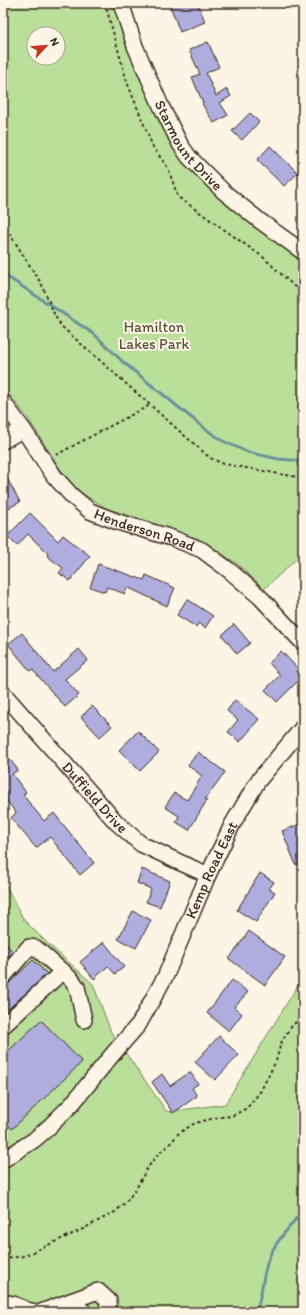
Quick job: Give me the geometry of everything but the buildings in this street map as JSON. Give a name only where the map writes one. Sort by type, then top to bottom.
[{"type":"street","name":"Starmount Drive","points":[[121,3],[135,46],[161,106],[180,144],[189,157],[224,192],[260,221],[303,252]]},
{"type":"street","name":"Henderson Road","points":[[3,402],[54,476],[72,496],[90,511],[118,522],[172,538],[202,550],[230,571],[260,597],[303,643]]},
{"type":"street","points":[[3,441],[23,429]]},
{"type":"street","name":"Duffield Drive","points":[[3,693],[68,769],[126,831],[141,844],[208,875]]},
{"type":"street","name":"Kemp Road East","points":[[3,1160],[34,1140],[72,1104],[112,1054],[139,1024],[166,975],[208,875],[233,823],[258,781],[303,727]]},
{"type":"street","points":[[3,977],[28,947],[36,948],[63,971],[77,987],[84,1020]]},
{"type":"street","points":[[3,1026],[63,971]]},
{"type":"street","points":[[41,1312],[98,1291],[109,1301],[106,1312]]},
{"type":"street","points":[[71,1301],[84,1312]]},
{"type":"street","points":[[3,1302],[13,1304],[32,1312]]},
{"type":"path","points":[[3,223],[42,285],[54,316],[61,326],[210,458],[224,464],[303,478]]},
{"type":"path","points":[[44,461],[150,405]]},
{"type":"path","points":[[3,1258],[30,1254],[86,1228],[115,1212],[125,1203],[136,1189],[146,1170],[156,1156],[168,1146],[179,1133],[195,1123],[219,1117],[232,1116],[246,1108],[260,1092],[276,1061],[281,1043],[290,1028],[303,1012]]},
{"type":"green space","name":"Hamilton Lakes Park","points":[[3,3],[116,3],[176,147],[303,259],[303,553],[264,589],[236,563],[199,539],[106,508],[78,491],[61,470],[27,417],[3,387]]},
{"type":"green space","points":[[3,880],[24,920],[93,984],[111,1032],[167,1112],[225,1104],[303,977],[303,1312],[3,1312]]},
{"type":"waterway","points":[[3,274],[94,334],[123,362],[204,428],[223,441],[247,452],[279,459],[303,461]]},
{"type":"waterway","points":[[256,1312],[265,1269],[270,1255],[281,1237],[303,1210]]}]
